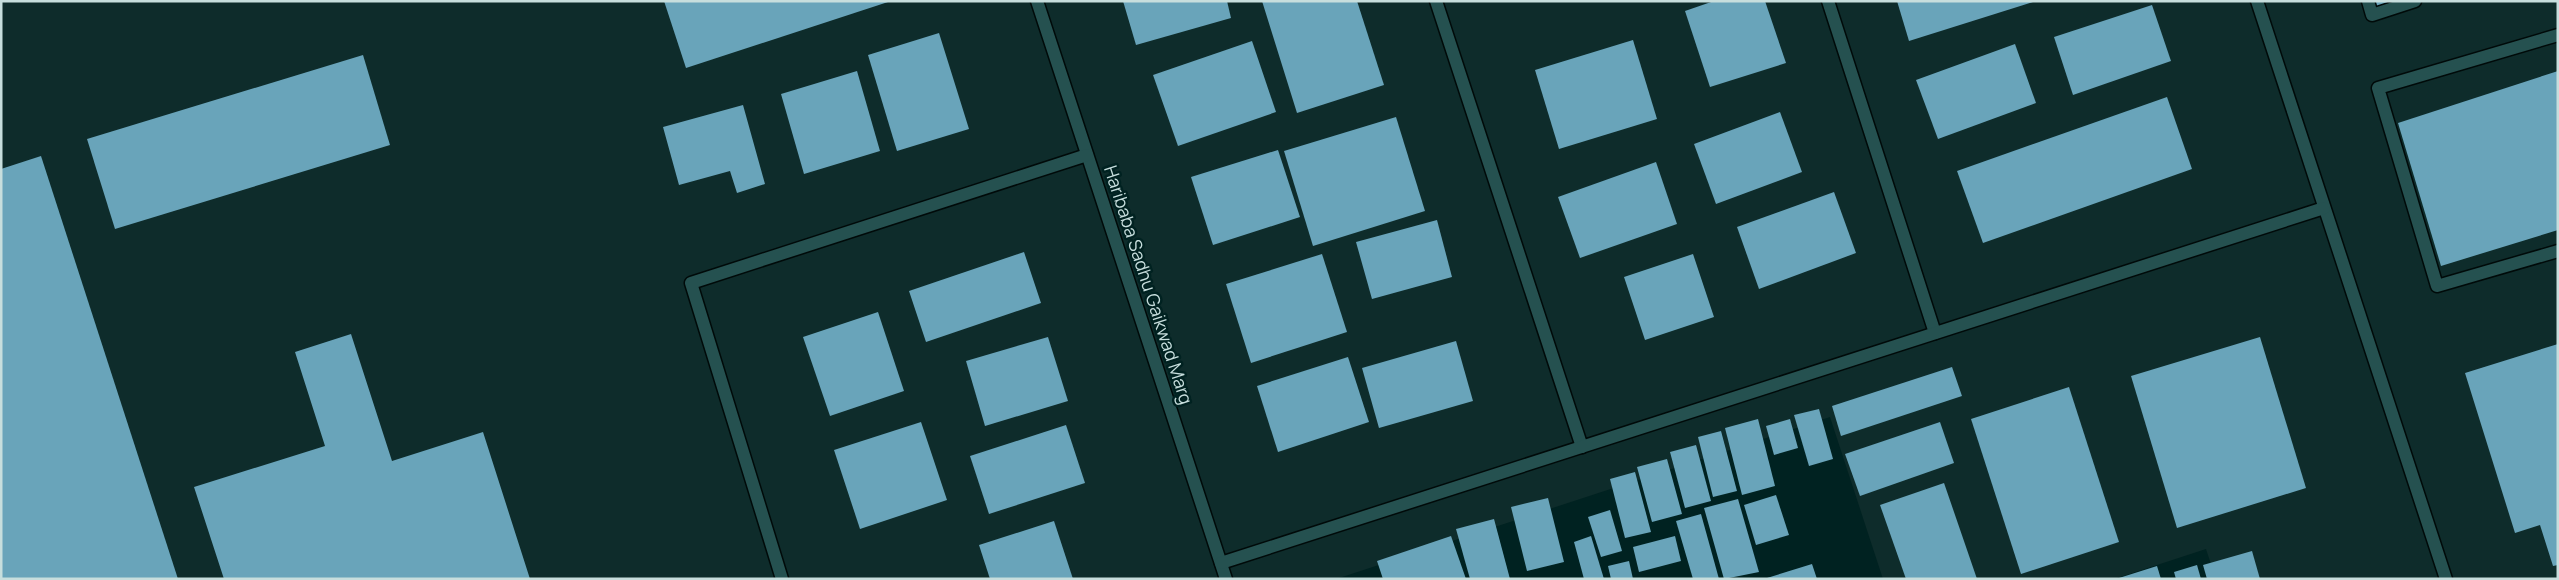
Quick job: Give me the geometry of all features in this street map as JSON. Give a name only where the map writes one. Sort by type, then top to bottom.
[{"type":"lane","name":"Haribaba Sadhu Gaikwad Marg","points":[[1037,1],[1226,579]]},
{"type":"lane","points":[[1436,1],[1582,447]]},
{"type":"lane","points":[[1828,1],[1935,333]]},
{"type":"lane","points":[[2257,1],[2446,579]]},
{"type":"lane","points":[[2368,1],[2372,15],[2415,1]]},
{"type":"lane","points":[[2558,35],[2378,88],[2437,286],[2558,250]]},
{"type":"lane","points":[[782,579],[691,284],[1087,155]]},
{"type":"lane","points":[[1221,563],[2324,208]]},
{"type":"shaded area","points":[[1,1],[2558,1],[2558,579],[2216,579],[2206,549],[2114,579],[1883,579],[1830,417],[1336,579],[1,579]]},
{"type":"building","points":[[664,1],[888,1],[888,2],[686,68]]},
{"type":"building","points":[[1123,1],[1227,1],[1231,18],[1136,45]]},
{"type":"building","points":[[1262,1],[1357,1],[1384,85],[1297,113]]},
{"type":"building","points":[[1714,1],[1765,1],[1786,63],[1710,87],[1685,11]]},
{"type":"building","points":[[1897,1],[2032,1],[2033,2],[1909,41]]},
{"type":"building","points":[[2369,1],[2405,1],[2373,13]]},
{"type":"building","points":[[2152,5],[2171,61],[2073,95],[2054,37]]},
{"type":"building","points":[[939,33],[969,129],[897,151],[868,55]]},
{"type":"building","points":[[1633,40],[1657,119],[1559,149],[1535,70]]},
{"type":"building","points":[[1252,41],[1276,112],[1178,146],[1153,75]]},
{"type":"building","points":[[2015,44],[2036,103],[1938,139],[1916,80]]},
{"type":"building","points":[[363,55],[390,145],[115,229],[87,139]]},
{"type":"building","points":[[857,71],[880,151],[804,174],[781,94]]},
{"type":"building","points":[[2558,71],[2558,230],[2441,266],[2398,123]]},
{"type":"building","points":[[2167,97],[2192,169],[1983,243],[1957,171]]},
{"type":"building","points":[[743,105],[765,184],[737,193],[730,171],[679,185],[663,127]]},
{"type":"building","points":[[1780,112],[1802,172],[1716,204],[1694,144]]},
{"type":"building","points":[[1396,117],[1425,211],[1313,246],[1284,151]]},
{"type":"building","points":[[1278,150],[1300,217],[1213,245],[1191,177]]},
{"type":"building","points":[[41,156],[178,579],[1,579],[1,169]]},
{"type":"building","points":[[1656,162],[1677,224],[1580,258],[1558,197]]},
{"type":"building","points":[[1834,192],[1856,253],[1759,289],[1737,227]]},
{"type":"building","points":[[1437,220],[1452,277],[1372,299],[1356,242]]},
{"type":"building","points":[[1024,252],[1041,303],[926,342],[909,291]]},
{"type":"building","points":[[1322,254],[1347,332],[1251,363],[1226,284]]},
{"type":"building","points":[[1693,254],[1714,317],[1645,340],[1624,277]]},
{"type":"building","points":[[878,312],[904,391],[830,416],[803,337]]},
{"type":"building","points":[[351,334],[392,461],[483,432],[530,579],[224,579],[194,487],[325,446],[295,352]]},
{"type":"building","points":[[1048,337],[1068,401],[985,426],[966,361]]},
{"type":"building","points":[[2260,337],[2306,488],[2177,528],[2131,376]]},
{"type":"building","points":[[1456,341],[1473,401],[1379,428],[1362,368]]},
{"type":"building","points":[[2558,344],[2558,565],[2553,566],[2540,525],[2515,533],[2465,373]]},
{"type":"building","points":[[1348,357],[1369,422],[1278,452],[1257,386]]},
{"type":"building","points":[[1952,367],[1962,396],[1841,436],[1832,406]]},
{"type":"building","points":[[2069,387],[2119,542],[2021,574],[1971,419]]},
{"type":"building","points":[[1819,409],[1833,459],[1809,466],[1794,415]]},
{"type":"building","points":[[1758,419],[1775,486],[1742,495],[1725,428]]},
{"type":"building","points":[[1790,419],[1798,448],[1774,455],[1766,426]]},
{"type":"building","points":[[921,422],[947,500],[860,529],[834,450]]},
{"type":"building","points":[[1940,422],[1954,463],[1860,496],[1845,454]]},
{"type":"building","points":[[1066,425],[1085,483],[989,514],[970,456]]},
{"type":"building","points":[[1721,431],[1737,491],[1713,497],[1698,437]]},
{"type":"building","points":[[1696,445],[1711,501],[1685,508],[1670,452]]},
{"type":"building","points":[[1667,459],[1682,514],[1652,522],[1637,467]]},
{"type":"building","points":[[1635,472],[1651,532],[1625,538],[1610,479]]},
{"type":"building","points":[[1944,483],[1977,579],[1906,579],[1880,505]]},
{"type":"building","points":[[1776,495],[1789,535],[1756,545],[1744,505]]},
{"type":"building","points":[[1548,498],[1564,562],[1527,571],[1511,507]]},
{"type":"building","points":[[1738,499],[1759,572],[1724,579],[1704,508]]},
{"type":"building","points":[[1610,510],[1622,551],[1601,557],[1588,517]]},
{"type":"building","points":[[1701,514],[1719,579],[1693,579],[1676,521]]},
{"type":"building","points":[[1494,519],[1510,579],[1470,579],[1456,529]]},
{"type":"building","points":[[1054,521],[1073,579],[990,579],[979,545]]},
{"type":"building","points":[[1451,536],[1466,579],[1383,579],[1377,561]]},
{"type":"building","points":[[1591,536],[1604,579],[1584,579],[1574,542]]},
{"type":"building","points":[[1675,536],[1681,561],[1639,572],[1633,547]]},
{"type":"building","points":[[2252,551],[2260,579],[2207,579],[2203,565]]},
{"type":"building","points":[[1629,561],[1633,579],[1611,579],[1608,566]]},
{"type":"building","points":[[1812,564],[1817,579],[1767,579],[1767,578]]},
{"type":"building","points":[[2197,565],[2201,579],[2176,579],[2174,572]]},
{"type":"building","points":[[2157,566],[2161,579],[2119,579],[2119,578]]}]
